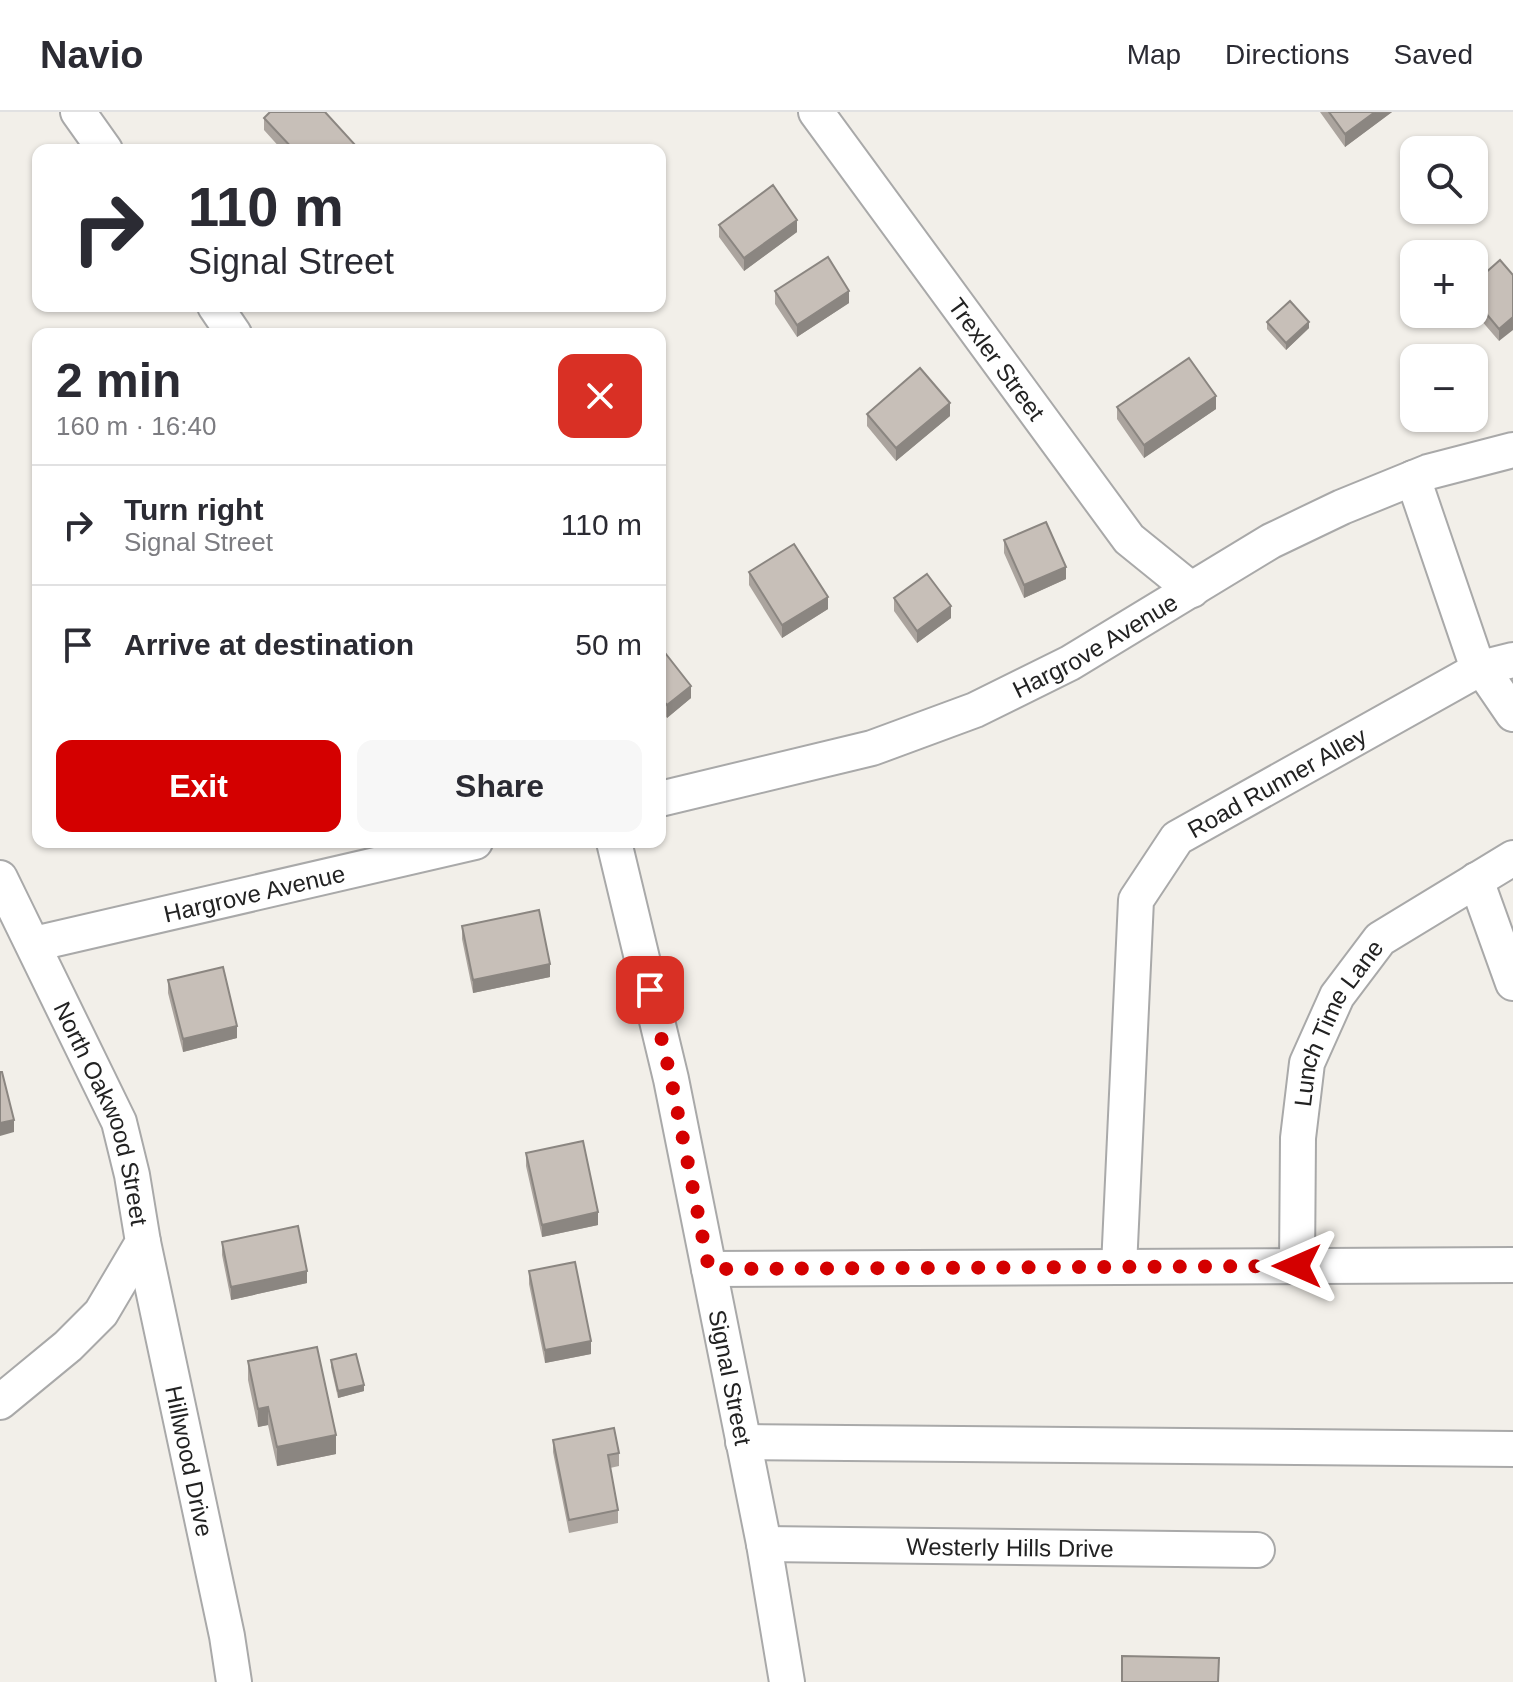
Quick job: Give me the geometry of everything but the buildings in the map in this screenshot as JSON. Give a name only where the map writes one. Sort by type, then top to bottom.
[{"type":"street","points":[[78,112],[101,144]]},
{"type":"street","name":"Trexler Street","points":[[816,112],[1129,539],[1192,590]]},
{"type":"street","name":"Hargrove Avenue","points":[[666,798],[872,748],[975,710],[1070,663],[1271,541],[1413,478],[1513,450]]},
{"type":"street","points":[[1413,478],[1474,657],[1497,664],[1513,714]]},
{"type":"street","name":"Road Runner Alley","points":[[1119,1267],[1136,900],[1177,838],[1497,664]]},
{"type":"street","name":"Hargrove Avenue","points":[[34,944],[449,848]]},
{"type":"street","name":"Signal Street","points":[[615,848],[671,1079],[764,1544],[787,1682]]},
{"type":"street","name":"Lunch Time Lane","points":[[1297,1266],[1298,1138],[1307,1063],[1337,996],[1380,939],[1513,858]]},
{"type":"street","name":"North Oakwood Street","points":[[0,878],[119,1122],[143,1242],[101,1313],[68,1346],[0,1402]]},
{"type":"street","points":[[1476,880],[1513,983]]},
{"type":"street","name":"Hillwood Drive","points":[[143,1242],[227,1636],[234,1682]]},
{"type":"street","points":[[709,1269],[1513,1265]]},
{"type":"street","points":[[743,1442],[1513,1449]]},
{"type":"street","name":"Westerly Hills Drive","points":[[764,1544],[1257,1550]]},
{"type":"route","points":[[650,990],[709,1269],[1297,1266]]}]
